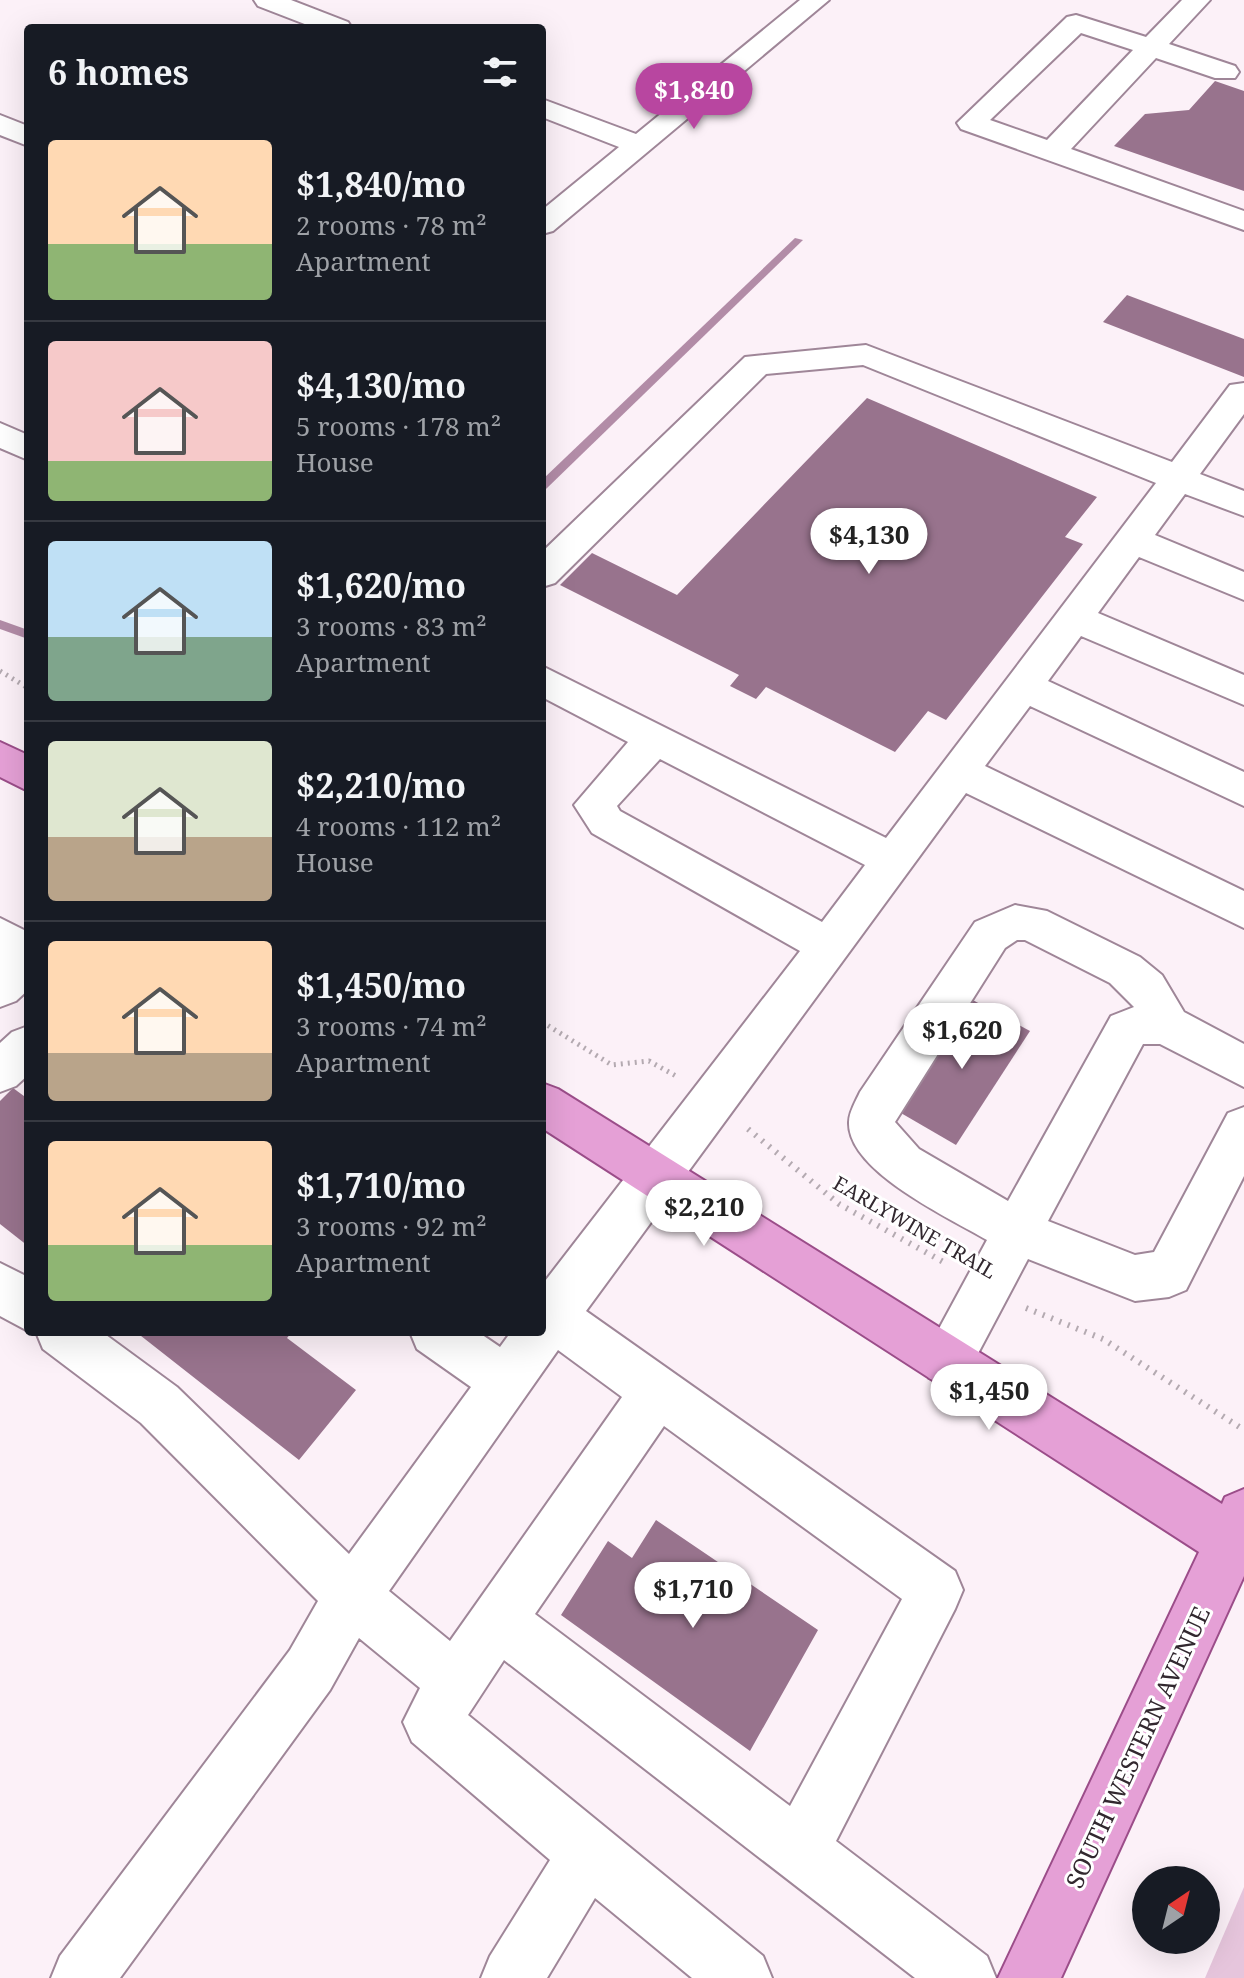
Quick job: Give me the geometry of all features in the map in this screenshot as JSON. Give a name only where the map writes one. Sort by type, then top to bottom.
[{"type":"main road","points":[[0,757],[24,772]]},
{"type":"main road","points":[[546,1106],[947,1360],[1240,1535]]},
{"type":"main road","name":"SOUTH WESTERN AVENUE","points":[[1029,1978],[1240,1535]]},
{"type":"street","points":[[267,0],[329,24]]},
{"type":"street","points":[[1052,152],[1197,0]]},
{"type":"street","points":[[546,222],[811,1]]},
{"type":"street","points":[[1225,72],[1076,23],[971,123],[1244,221]]},
{"type":"street","points":[[546,109],[637,144]]},
{"type":"street","points":[[0,124],[24,135]]},
{"type":"street","points":[[546,570],[757,364],[866,355],[1244,504]]},
{"type":"street","points":[[546,1319],[659,1178],[1242,393]]},
{"type":"street","points":[[0,434],[24,447]]},
{"type":"street","points":[[1132,540],[1244,587]]},
{"type":"street","points":[[1075,618],[1244,691]]},
{"type":"street","points":[[546,682],[894,861]]},
{"type":"street","points":[[1024,686],[1244,790]]},
{"type":"street","points":[[655,738],[594,805],[606,822],[830,947]]},
{"type":"street","points":[[960,772],[1244,911]]},
{"type":"street","points":[[1168,1026],[1146,988],[1112,963],[1032,923],[1018,921],[1004,925],[990,935],[876,1107],[872,1122],[875,1135],[902,1164],[1016,1231],[1135,1278],[1169,1274],[1244,1128]]},
{"type":"street","points":[[0,936],[24,953]]},
{"type":"street","points":[[0,988],[24,967]]},
{"type":"street","points":[[0,1009],[24,1024]]},
{"type":"street","points":[[947,1360],[1127,1030],[1146,1022],[1168,1026],[1244,1067]]},
{"type":"street","points":[[0,1072],[24,1050]]},
{"type":"street","points":[[0,1286],[24,1304]]},
{"type":"street","points":[[546,1323],[656,1393],[936,1590],[799,1850]]},
{"type":"street","points":[[66,1336],[159,1405],[352,1596],[456,1682]]},
{"type":"street","points":[[441,1336],[506,1381]]},
{"type":"street","points":[[82,1978],[310,1670],[352,1596],[535,1336]]},
{"type":"street","points":[[656,1393],[498,1620],[432,1722],[741,1978]]},
{"type":"street","points":[[498,1620],[965,1978]]},
{"type":"street","points":[[512,1978],[588,1854]]},
{"type":"path","points":[[0,671],[24,686]]},
{"type":"path","name":"EARLYWINE TRAIL","points":[[546,1024],[612,1065],[649,1061],[777,1150],[800,1175],[842,1206],[1018,1305],[1103,1339],[1244,1430]]},
{"type":"shaded area","points":[[1244,1887],[1244,1978],[1205,1978],[1215,1954],[1220,1954],[1220,1943]]},
{"type":"building","points":[[1215,81],[1244,91],[1244,191],[1114,146],[1145,114],[1189,110]]},
{"type":"building","points":[[1127,295],[1244,339],[1244,377],[1103,322]]},
{"type":"building","points":[[867,398],[1097,497],[1065,537],[1083,544],[946,720],[928,711],[895,752],[766,687],[756,699],[730,686],[739,675],[560,585],[592,553],[677,595]]},
{"type":"building","points":[[969,998],[1030,1031],[956,1145],[894,1109]]},
{"type":"building","points":[[13,1088],[24,1096],[24,1243],[0,1224],[0,1101]]},
{"type":"building","points":[[141,1336],[289,1336],[287,1338],[356,1390],[299,1460]]},
{"type":"building","points":[[656,1520],[818,1630],[750,1751],[561,1615],[608,1541],[632,1558]]},
{"type":"waterway","points":[[546,482],[798,240]]},
{"type":"waterway","points":[[0,624],[24,633]]}]
